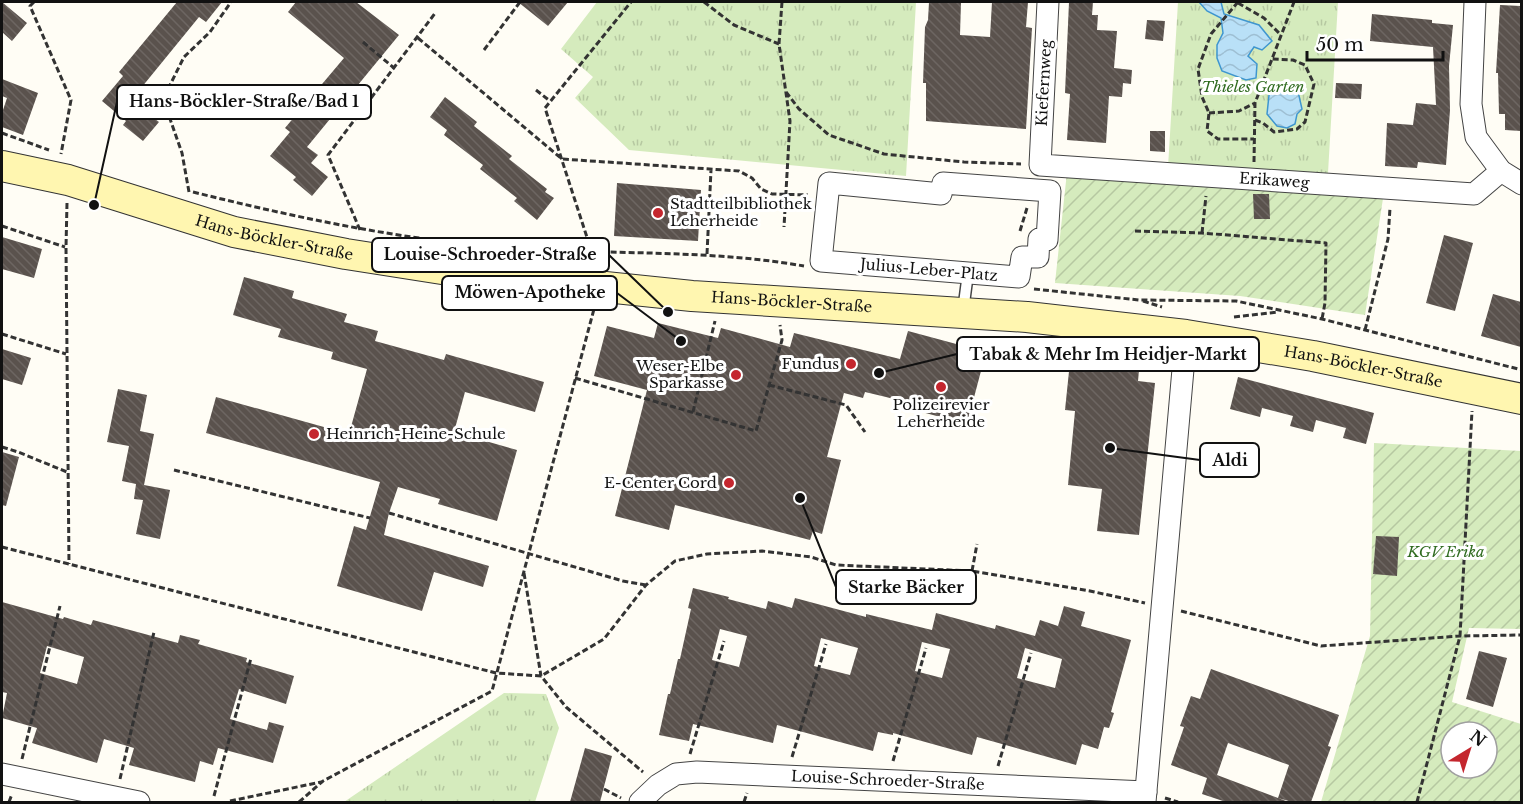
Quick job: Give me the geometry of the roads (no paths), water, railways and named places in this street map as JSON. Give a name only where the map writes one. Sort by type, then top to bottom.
[{"type":"street","name":"Kiefernweg","points":[[1040,165],[1048,2]]},
{"type":"street","points":[[1475,2],[1471,104],[1476,138],[1501,171],[1521,184]]},
{"type":"street","name":"Hans-Böckler-Straße","points":[[2,150],[68,180]]},
{"type":"street","name":"Hans-Böckler-Straße","points":[[2,165],[68,180],[234,232],[346,254],[461,272],[600,288],[720,298],[1027,317],[1186,335],[1313,356],[1521,399]]},
{"type":"street","name":"Erikaweg","points":[[1040,165],[1474,194],[1501,171]]},
{"type":"street","name":"Julius-Leber-Platz","points":[[829,183],[941,194],[943,183],[1050,191],[1047,240],[1039,239],[1038,257],[1022,257],[1019,277],[968,273],[821,261],[829,183]]},
{"type":"street","name":"Louise-Schroeder-Straße","points":[[640,802],[658,785],[676,774],[697,772],[993,785],[1145,797],[1186,335]]},
{"type":"street","points":[[9,776],[139,802]]},
{"type":"lane","points":[[963,314],[968,273]]},
{"type":"water","points":[[1199,2],[1221,2],[1224,14],[1259,25],[1272,41],[1262,50],[1254,47],[1248,56],[1257,64],[1256,78],[1246,80],[1222,71],[1217,58],[1217,45],[1223,33],[1221,18],[1207,11]]},
{"type":"water","points":[[1285,83],[1297,87],[1302,109],[1297,114],[1295,124],[1287,128],[1277,126],[1267,114],[1270,86]]},
{"type":"place","name":"Hans-Böckler-Straße/Bad 1","points":[[94,205]]},
{"type":"place","name":"Stadtteilbibliothek Leherheide","points":[[658,213]]},
{"type":"place","name":"Louise-Schroeder-Straße","points":[[668,312]]},
{"type":"place","name":"Möwen-Apotheke","points":[[681,341]]},
{"type":"place","name":"Fundus","points":[[851,364]]},
{"type":"place","name":"Tabak & Mehr Im Heidjer-Markt","points":[[879,373]]},
{"type":"place","name":"Weser-Elbe Sparkasse","points":[[736,375]]},
{"type":"place","name":"Polizeirevier Leherheide","points":[[941,387]]},
{"type":"place","name":"Heinrich-Heine-Schule","points":[[314,434]]},
{"type":"place","name":"Aldi","points":[[1110,448]]},
{"type":"place","name":"E-Center Cord","points":[[729,483]]},
{"type":"place","name":"Starke Bäcker","points":[[800,498]]},
{"type":"park label","name":"Thieles Garten","points":[[1253,87]]},
{"type":"park label","name":"KGV Erika","points":[[1446,552]]}]
